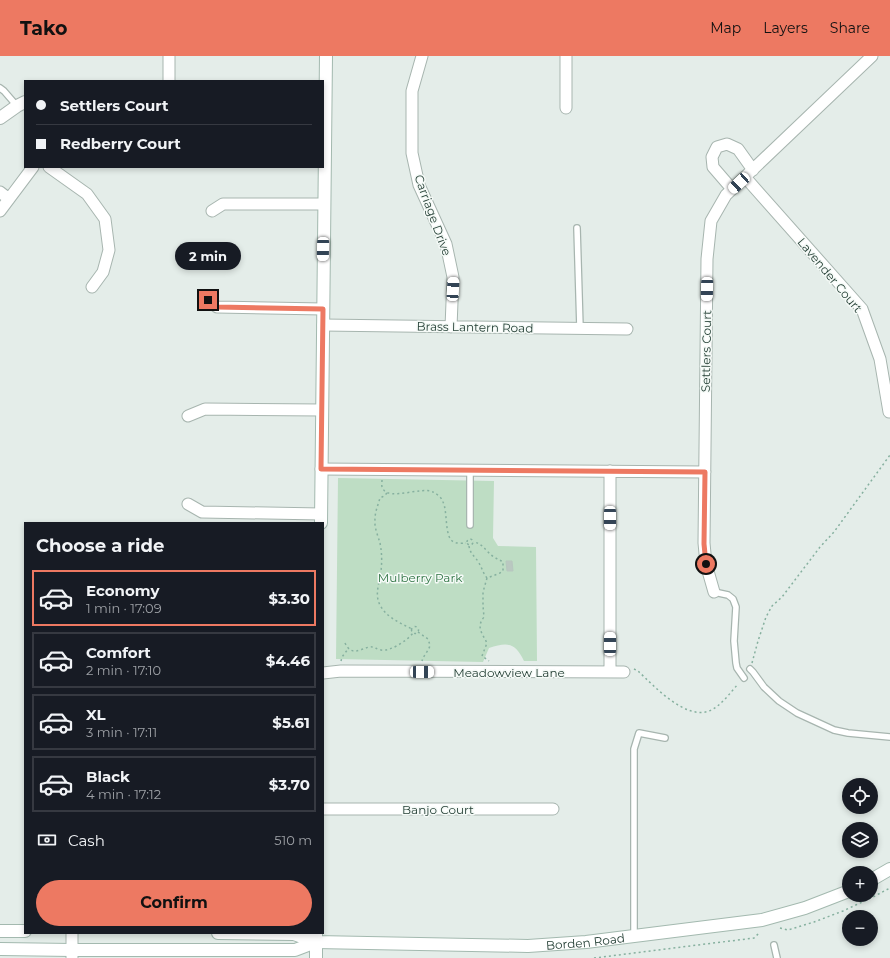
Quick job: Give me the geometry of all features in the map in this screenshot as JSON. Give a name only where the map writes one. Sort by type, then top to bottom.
[{"type":"main road","points":[[321,519],[324,95],[326,56]]},
{"type":"main road","points":[[0,118],[21,104]]},
{"type":"main road","points":[[878,876],[890,869]]},
{"type":"main road","name":"Borden Road","points":[[294,934],[316,938],[528,946],[586,942],[768,919],[805,908],[842,894]]},
{"type":"main road","points":[[0,931],[24,932]]},
{"type":"main road","points":[[316,938],[316,958]]},
{"type":"main road","name":"Borden Road","points":[[0,949],[72,954],[295,950],[316,938]]},
{"type":"street","points":[[169,56],[169,80]]},
{"type":"street","name":"Carriage Drive","points":[[422,56],[412,91],[412,153],[419,185],[446,244],[453,277],[451,326]]},
{"type":"street","points":[[566,56],[566,108]]},
{"type":"street","name":"Settlers Court","points":[[714,592],[706,564],[704,544],[708,251],[711,221],[726,195],[872,56]]},
{"type":"street","name":"Lavender Court","points":[[732,189],[714,167],[712,158],[717,147],[727,144],[738,149],[749,173],[862,309],[880,359],[889,413]]},
{"type":"street","points":[[0,211],[4,195],[32,168]]},
{"type":"street","points":[[50,168],[87,194],[105,219],[109,250],[103,272],[92,287]]},
{"type":"street","points":[[212,211],[224,204],[324,204]]},
{"type":"street","points":[[208,300],[217,307],[323,309]]},
{"type":"street","name":"Brass Lantern Road","points":[[322,325],[626,329]]},
{"type":"street","points":[[188,416],[205,409],[322,410]]},
{"type":"street","points":[[321,469],[705,472]]},
{"type":"street","points":[[610,471],[610,672]]},
{"type":"street","points":[[188,504],[202,512],[321,519]]},
{"type":"street","name":"Meadowview Lane","points":[[324,673],[340,671],[610,672],[627,670]]},
{"type":"street","name":"Banjo Court","points":[[324,809],[553,809]]},
{"type":"street","points":[[72,934],[72,954]]},
{"type":"lane","points":[[0,88],[21,104]]},
{"type":"lane","points":[[577,228],[580,328]]},
{"type":"lane","points":[[470,470],[470,525]]},
{"type":"lane","points":[[714,592],[728,595],[733,599],[736,607],[734,641],[736,663],[737,668],[744,678]]},
{"type":"lane","points":[[750,669],[764,687],[779,701],[797,713],[834,730],[848,733],[890,737]]},
{"type":"lane","points":[[634,937],[634,749],[639,733],[665,738]]},
{"type":"lane","points":[[774,945],[777,958]]},
{"type":"path","points":[[750,669],[766,617],[772,606],[782,597],[820,547],[834,532],[890,456]]},
{"type":"path","points":[[382,469],[382,486],[383,490],[387,492],[394,494],[430,490],[437,494],[443,501],[447,530],[450,539],[453,542],[466,543],[469,546],[471,554],[479,563],[483,574],[487,578]]},
{"type":"path","points":[[387,492],[380,498],[375,520],[382,557],[377,598],[386,613],[412,629],[413,633]]},
{"type":"path","points":[[466,543],[467,540],[470,539],[473,542],[482,545],[503,562],[503,571],[487,578]]},
{"type":"path","points":[[469,546],[473,542]]},
{"type":"path","points":[[487,578],[483,592],[484,617],[480,622],[480,628],[487,643],[482,656],[489,661],[492,672]]},
{"type":"path","points":[[412,629],[417,627],[419,630],[418,632],[428,639],[430,645],[422,662],[422,672]]},
{"type":"path","points":[[345,643],[348,649],[352,651],[357,651],[370,646],[379,650],[386,650],[410,637],[413,633],[415,634],[418,632]]},
{"type":"path","points":[[340,671],[342,657],[348,649]]},
{"type":"path","points":[[627,670],[638,671],[675,703],[685,709],[698,713],[710,711],[720,704],[744,678]]},
{"type":"path","points":[[780,928],[788,930],[814,922],[843,911],[890,888]]},
{"type":"path","points":[[594,958],[754,938],[760,932]]},
{"type":"green space","name":"Mulberry Park","points":[[338,478],[494,481],[493,538],[498,546],[536,547],[537,661],[524,661],[514,647],[506,644],[489,648],[483,662],[336,659]]},
{"type":"building","points":[[506,561],[512,561],[513,571],[507,571]]},
{"type":"route","points":[[208,300],[217,307],[323,309],[321,469],[705,472],[704,544],[706,564]]}]
